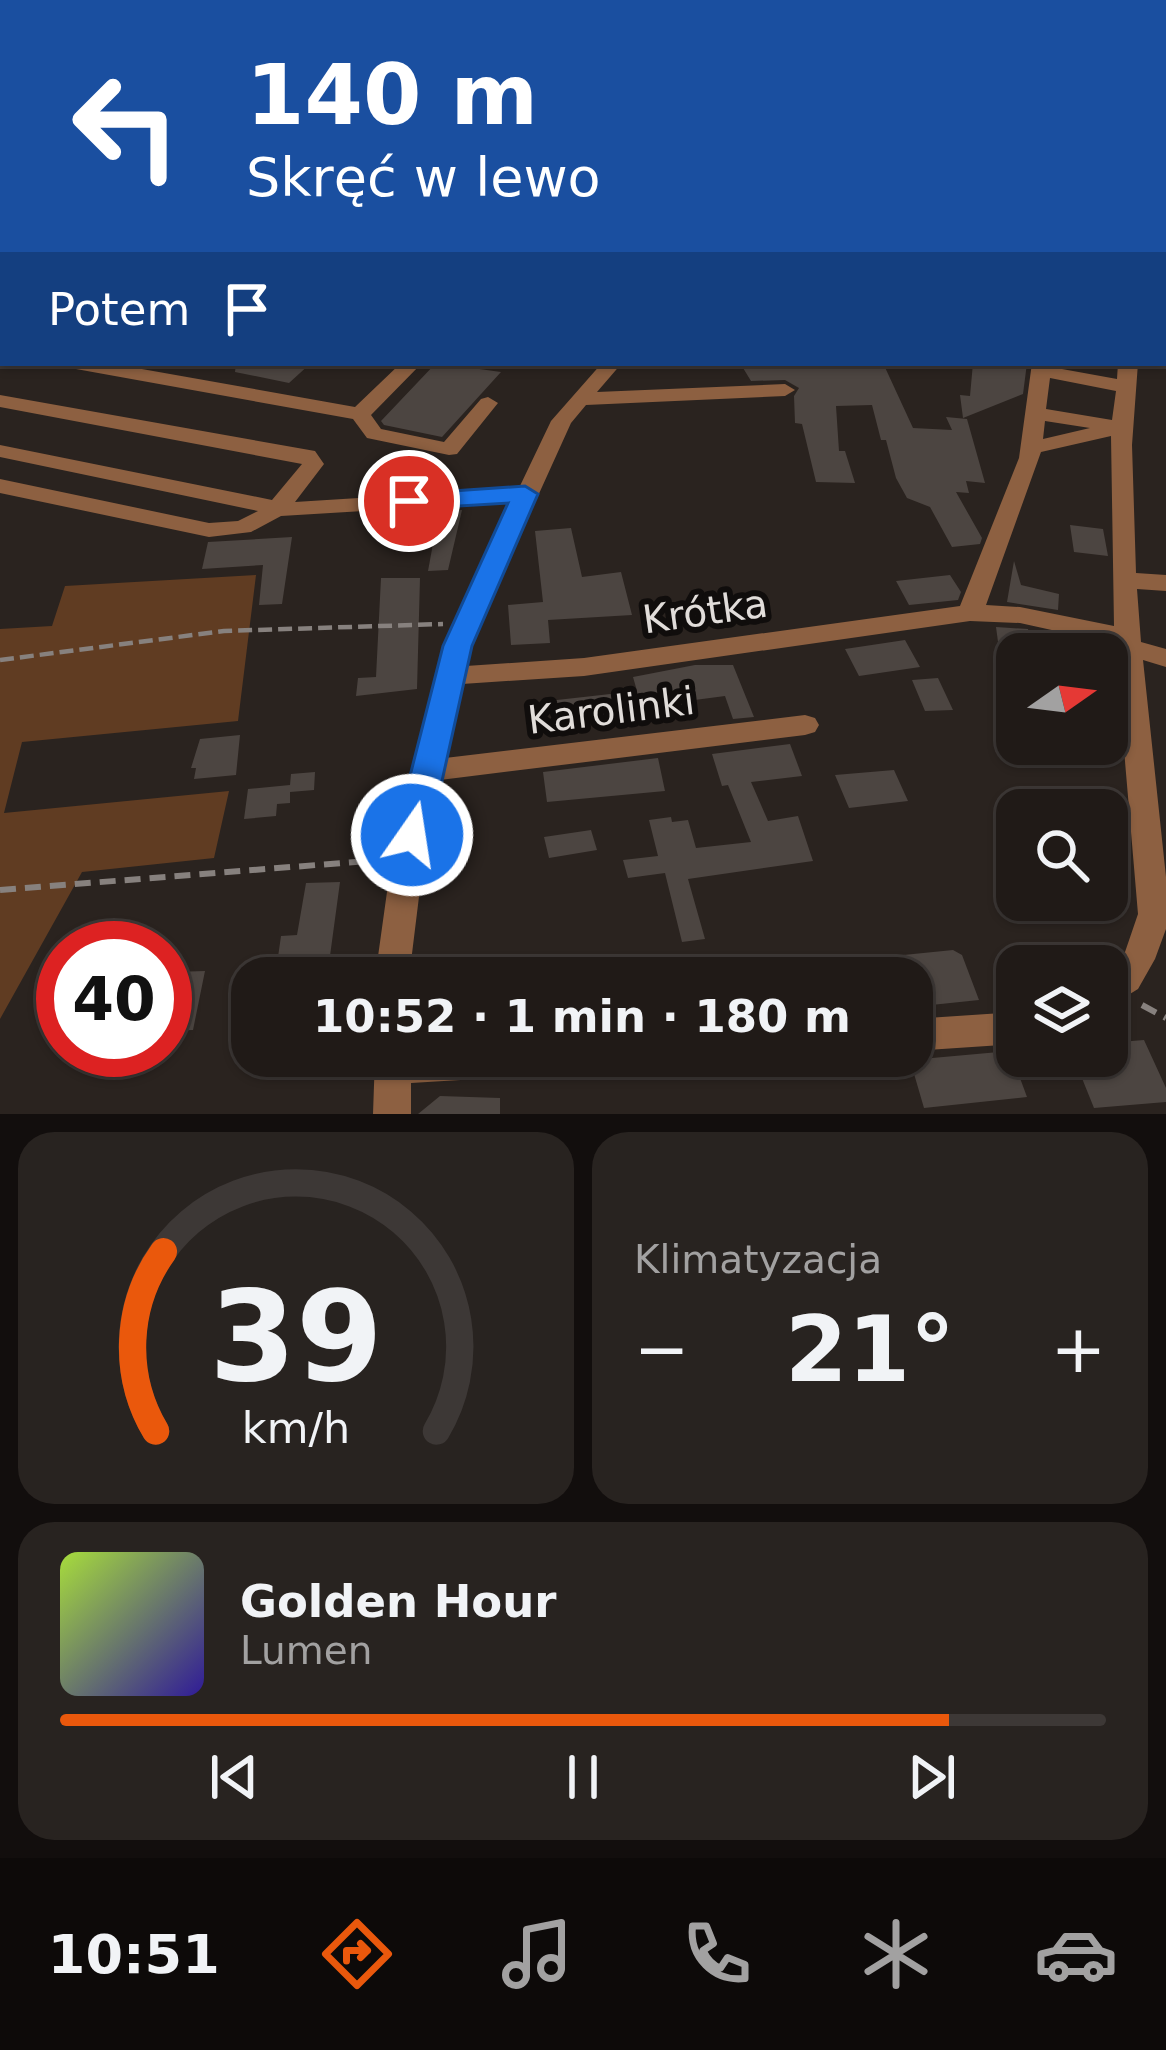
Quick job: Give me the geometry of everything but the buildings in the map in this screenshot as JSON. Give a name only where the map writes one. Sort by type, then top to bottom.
[{"type":"street","points":[[93,366],[360,414],[374,434],[449,449],[488,403]]},
{"type":"street","points":[[360,414],[409,366]]},
{"type":"street","points":[[394,957],[400,895],[427,771],[467,622],[561,421],[609,366]]},
{"type":"street","points":[[970,613],[1031,448],[1042,367],[1128,375],[1122,427],[1129,643],[1154,914],[1142,956],[1128,978]]},
{"type":"street","points":[[578,399],[785,390]]},
{"type":"street","points":[[0,401],[310,458],[311,467],[258,526],[220,531],[0,486]]},
{"type":"street","points":[[1034,413],[1122,427]]},
{"type":"street","points":[[1031,448],[1122,427]]},
{"type":"street","points":[[0,451],[274,509],[525,494]]},
{"type":"street","points":[[1126,580],[1166,583]]},
{"type":"street","name":"Krótka","points":[[449,676],[568,669],[970,613],[1020,615],[1129,643],[1166,658]]},
{"type":"street","name":"Karolinki","points":[[427,771],[805,725]]},
{"type":"street","points":[[933,1034],[996,1029]]},
{"type":"street","points":[[392,1114],[393,1077]]},
{"type":"path","points":[[0,660],[224,631],[467,622]]},
{"type":"path","points":[[0,890],[386,859]]},
{"type":"path","points":[[1142,1005],[1166,1018]]},
{"type":"shaded area","points":[[256,575],[238,721],[22,742],[4,813],[229,791],[214,858],[82,872],[55,921],[36,921],[36,954],[0,1019],[0,629],[52,626],[65,586]]},
{"type":"route","points":[[409,501],[525,494],[458,646],[412,835]]}]
